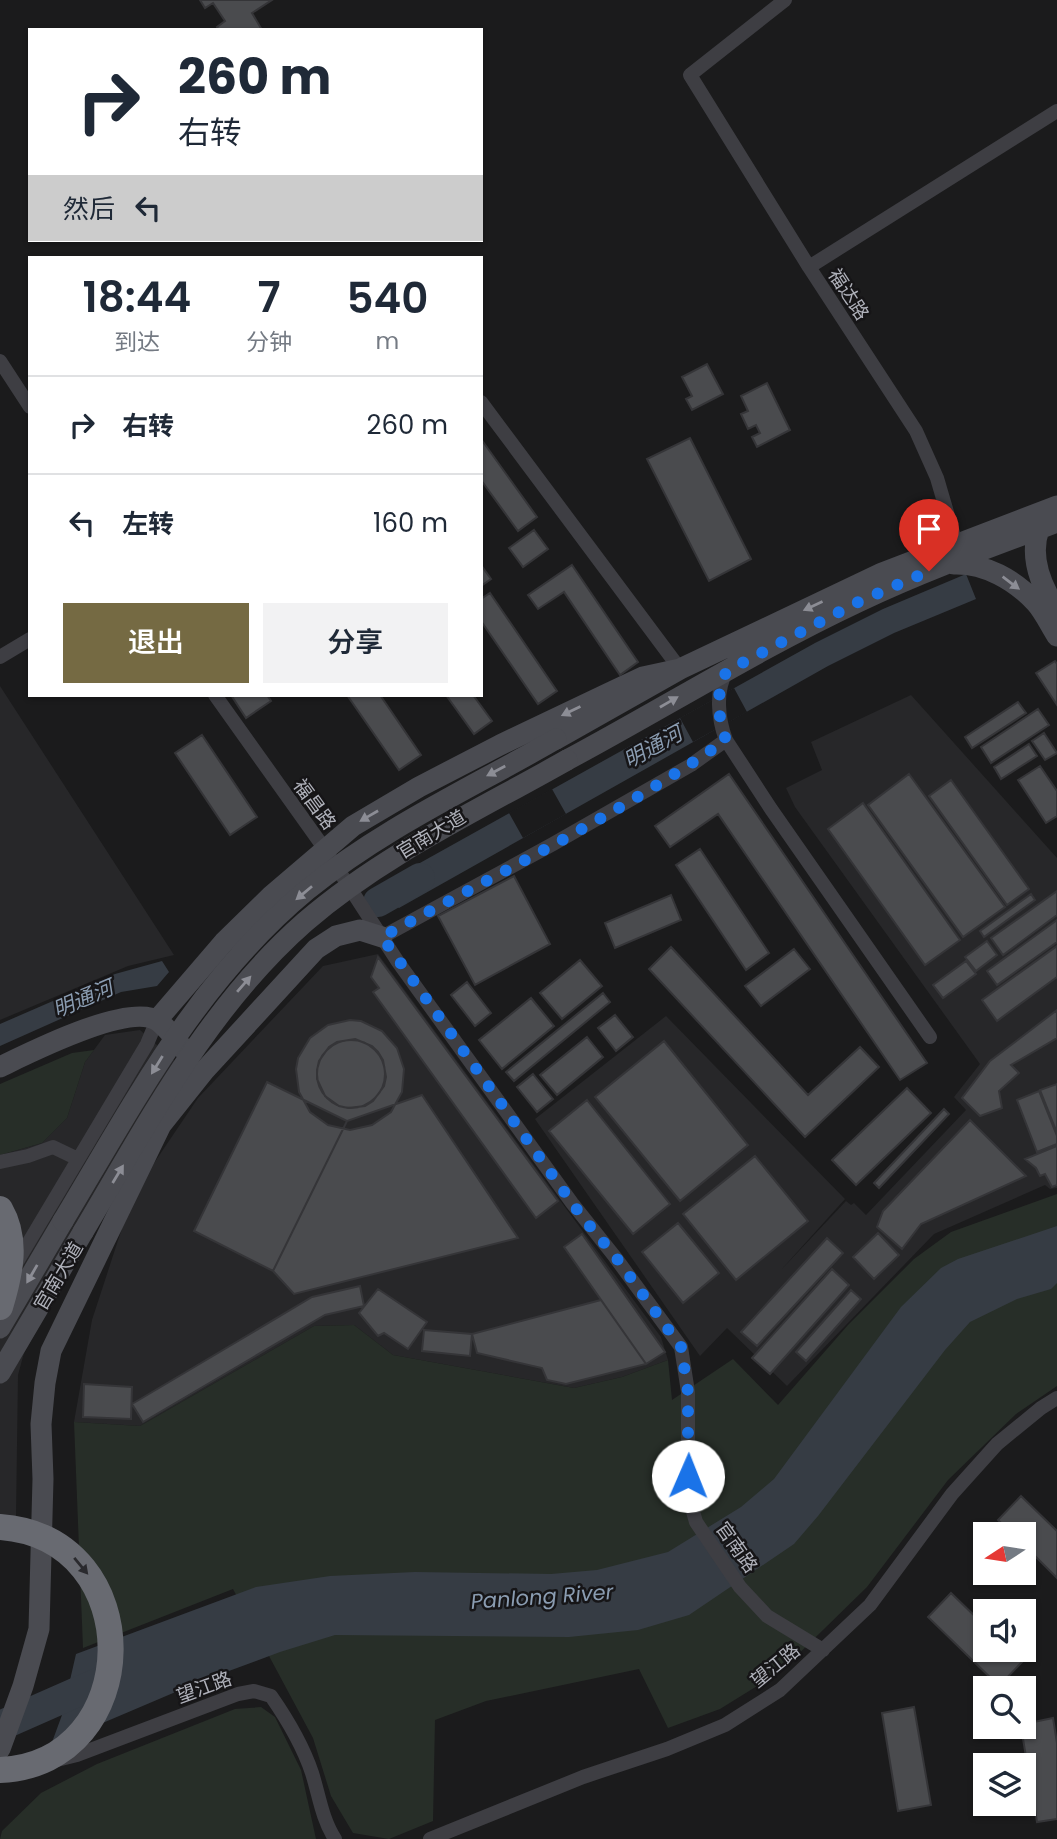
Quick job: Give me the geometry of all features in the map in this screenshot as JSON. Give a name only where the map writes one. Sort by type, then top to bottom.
[{"type":"highway","points":[[0,1209],[11,1246],[11,1264],[0,1307]]},
{"type":"highway","points":[[0,1527],[40,1534],[74,1557],[89,1575],[101,1598],[109,1622],[112,1647],[111,1670],[105,1692],[82,1730],[67,1745],[49,1757],[29,1765],[0,1770]]},
{"type":"main road","name":"官南大道","points":[[0,1328],[172,1040],[204,996],[254,938],[309,889],[385,835],[443,800],[680,669],[883,573],[1057,506]]},
{"type":"main road","name":"官南大道","points":[[0,1373],[191,1053],[254,972],[305,922],[379,867],[465,814],[727,671],[856,603],[1048,526]]},
{"type":"main road","points":[[1048,526],[1034,543],[1034,561],[1049,598],[1057,610]]},
{"type":"main road","points":[[948,564],[981,566],[1007,578],[1036,603],[1057,636]]},
{"type":"main road","points":[[157,1020],[224,942],[271,895],[324,848],[364,819],[500,745],[643,677],[680,669]]},
{"type":"main road","points":[[0,1749],[23,1686],[39,1629],[43,1479],[41,1424],[51,1351],[161,1125],[204,1071],[316,949],[336,936],[360,930],[382,937]]},
{"type":"main road","points":[[0,1067],[74,1032],[131,1017],[144,1017],[157,1020],[204,1071]]},
{"type":"street","name":"福达路","points":[[785,0],[690,75],[809,267],[916,431],[937,478],[956,543]]},
{"type":"street","points":[[809,267],[1057,111]]},
{"type":"street","points":[[0,361],[28,404]]},
{"type":"street","points":[[483,405],[680,669]]},
{"type":"street","points":[[0,657],[28,640]]},
{"type":"street","points":[[727,671],[719,691],[724,735],[771,809],[930,1037]]},
{"type":"street","name":"福昌路","points":[[216,697],[324,848],[382,937]]},
{"type":"street","points":[[382,937],[680,772],[724,735]]},
{"type":"street","name":"官南路","points":[[382,937],[583,1218],[615,1256],[681,1347],[688,1392],[688,1494],[696,1522],[740,1587],[767,1616],[822,1650]]},
{"type":"street","points":[[0,1290],[147,1044],[157,1020]]},
{"type":"street","points":[[0,1162],[53,1147],[78,1159]]},
{"type":"street","name":"望江路","points":[[430,1839],[583,1777],[667,1749],[725,1725],[780,1690],[870,1605],[952,1494],[997,1444],[1057,1398]]},
{"type":"street","name":"望江路","points":[[0,1770],[18,1765],[42,1764],[77,1755],[238,1693],[254,1692],[271,1696],[285,1714],[311,1770],[327,1827],[335,1839]]},
{"type":"shaded area","points":[[0,686],[174,955],[128,966],[0,1020]]},
{"type":"shaded area","points":[[911,695],[1057,858],[1057,1188],[1050,1189],[1045,1185],[934,1234],[787,1386],[727,1328],[700,1356],[535,1119],[666,1016],[845,1199],[781,1270],[846,1201],[851,1205],[854,1203],[866,1215],[966,1110],[954,1097],[980,1064],[795,807],[786,788],[822,770],[811,742]]},
{"type":"shaded area","points":[[378,954],[661,1337],[668,1360],[622,1377],[574,1388],[393,1355],[354,1325],[314,1326],[140,1426],[74,1422],[92,1320],[125,1219],[150,1169],[198,1098],[323,966]]},
{"type":"shaded area","points":[[140,1030],[185,1070],[24,1353],[18,1375],[16,1516],[0,1516],[0,1155],[42,1143],[67,1118],[85,1062],[105,1035]]},
{"type":"shaded area","points":[[94,1050],[85,1062],[67,1118],[42,1143],[0,1155],[0,1084],[72,1053]]},
{"type":"shaded area","points":[[1057,1194],[1057,1386],[1016,1414],[948,1480],[867,1587],[780,1672],[720,1709],[668,1728],[639,1669],[486,1701],[435,1720],[433,1821],[389,1839],[353,1833],[331,1796],[313,1738],[233,1589],[83,1648],[74,1422],[140,1426],[314,1326],[354,1325],[393,1355],[574,1388],[622,1377],[668,1360],[672,1400],[733,1359],[778,1405],[848,1325],[914,1259],[951,1232]]},
{"type":"shaded area","points":[[261,1707],[275,1717],[301,1770],[316,1839],[0,1839],[2,1831],[41,1793],[97,1764],[235,1709]]},
{"type":"water","points":[[966,574],[976,599],[894,633],[828,666],[399,908],[385,897],[384,883],[815,643],[883,609]]},
{"type":"water","points":[[162,961],[169,972],[157,986],[121,992],[0,1046],[0,1024],[115,974]]},
{"type":"water","points":[[1057,1226],[1057,1283],[1051,1289],[1017,1299],[970,1322],[945,1350],[794,1544],[689,1615],[638,1630],[569,1637],[335,1635],[199,1682],[51,1745],[62,1715],[76,1654],[256,1587],[330,1576],[415,1572],[551,1574],[597,1570],[668,1552],[741,1507],[774,1479],[901,1307],[941,1268],[958,1259]]},
{"type":"pier","points":[[734,688],[747,712],[693,742],[680,718]]},
{"type":"pier","points":[[552,789],[566,814],[523,838],[509,813]]},
{"type":"building","points":[[200,0],[272,0],[252,13],[261,28],[218,28],[225,21],[213,3],[205,8]]},
{"type":"building","points":[[707,364],[723,394],[692,410],[686,399],[692,396],[682,377]]},
{"type":"building","points":[[767,383],[790,430],[757,447],[752,437],[760,433],[756,425],[748,429],[741,414],[748,411],[741,396]]},
{"type":"building","points":[[690,438],[751,559],[709,581],[647,459]]},
{"type":"building","points":[[483,442],[537,517],[518,531],[483,483]]},
{"type":"building","points":[[534,530],[548,549],[523,567],[509,548]]},
{"type":"building","points":[[572,565],[638,662],[620,675],[564,592],[538,609],[528,595]]},
{"type":"building","points":[[483,568],[491,579],[483,585]]},
{"type":"building","points":[[490,593],[557,691],[538,704],[483,624],[483,598]]},
{"type":"building","points":[[1055,661],[1057,664],[1057,705],[1036,673]]},
{"type":"building","points":[[232,697],[268,697],[271,701],[246,718]]},
{"type":"building","points":[[348,697],[381,697],[421,755],[399,770]]},
{"type":"building","points":[[447,697],[474,697],[492,721],[474,734]]},
{"type":"building","points":[[1018,702],[1026,713],[972,748],[965,737]]},
{"type":"building","points":[[1038,709],[1049,725],[991,763],[981,747]]},
{"type":"building","points":[[1044,733],[1057,753],[1045,760],[1032,741]]},
{"type":"building","points":[[202,735],[257,817],[230,835],[175,753]]},
{"type":"building","points":[[1029,744],[1037,756],[1001,779],[994,767]]},
{"type":"building","points":[[1040,766],[1057,791],[1057,816],[1046,823],[1018,780]]},
{"type":"building","points":[[729,774],[927,1063],[900,1080],[718,814],[670,847],[655,826]]},
{"type":"building","points":[[909,774],[1005,907],[963,937],[868,805]]},
{"type":"building","points":[[951,780],[1029,889],[1007,905],[929,796]]},
{"type":"building","points":[[863,803],[960,940],[925,965],[828,829]]},
{"type":"building","points":[[700,849],[769,953],[746,970],[676,865]]},
{"type":"building","points":[[514,876],[550,944],[475,985],[438,916]]},
{"type":"building","points":[[1057,891],[1057,915],[1003,955],[991,938]]},
{"type":"building","points":[[1031,894],[1035,900],[984,937],[980,931]]},
{"type":"building","points":[[671,895],[681,920],[615,948],[605,923]]},
{"type":"building","points":[[1057,920],[1057,942],[997,985],[987,971]]},
{"type":"building","points":[[987,941],[997,955],[976,971],[965,957]]},
{"type":"building","points":[[1057,946],[1057,977],[997,1021],[982,1000]]},
{"type":"building","points":[[671,947],[808,1095],[860,1047],[879,1067],[805,1137],[649,969]]},
{"type":"building","points":[[794,949],[810,969],[761,1006],[745,986]]},
{"type":"building","points":[[378,957],[558,1201],[536,1218],[373,992],[379,988],[371,977]]},
{"type":"building","points":[[580,960],[602,986],[562,1019],[540,993]]},
{"type":"building","points":[[966,961],[976,974],[943,998],[933,985]]},
{"type":"building","points":[[467,982],[491,1013],[475,1026],[451,995]]},
{"type":"building","points":[[603,993],[610,1002],[514,1081],[506,1072]]},
{"type":"building","points":[[531,998],[554,1026],[502,1069],[479,1040]]},
{"type":"building","points":[[1057,1010],[1057,1038],[1011,1065],[1019,1073],[999,1091],[1002,1108],[980,1116],[962,1098],[990,1061]]},
{"type":"building","points":[[615,1015],[633,1037],[616,1051],[598,1028]]},
{"type":"building","points":[[350,1020],[361,1021],[382,1031],[397,1048],[404,1069],[402,1092],[391,1112],[372,1125],[350,1130],[328,1125],[310,1112],[299,1092],[296,1069],[298,1058],[310,1038],[328,1025]],"holes":[[[355,1039],[372,1046],[383,1060],[386,1077],[384,1086],[373,1101],[365,1106],[348,1108],[339,1106],[325,1096],[317,1079],[317,1070],[319,1061],[329,1047],[337,1042]]]},
{"type":"building","points":[[587,1037],[603,1057],[557,1095],[540,1075]]},
{"type":"building","points":[[344,1040],[358,1040],[370,1045],[380,1055],[385,1074],[380,1093],[370,1103],[358,1108],[344,1108],[332,1103],[322,1093],[317,1081],[317,1067],[322,1055],[332,1045]]},
{"type":"building","points":[[664,1041],[748,1145],[680,1201],[595,1097]]},
{"type":"building","points":[[533,1074],[553,1099],[537,1112],[517,1087]]},
{"type":"building","points":[[267,1082],[347,1121],[273,1271],[194,1231]]},
{"type":"building","points":[[1057,1084],[1057,1133],[1040,1090]]},
{"type":"building","points":[[907,1088],[931,1113],[856,1185],[832,1160]]},
{"type":"building","points":[[1039,1091],[1057,1136],[1057,1144],[1037,1152],[1017,1100]]},
{"type":"building","points":[[422,1095],[518,1238],[294,1294],[273,1271],[347,1121]]},
{"type":"building","points":[[587,1100],[670,1204],[633,1234],[549,1131]]},
{"type":"building","points":[[944,1109],[949,1114],[879,1188],[874,1183]]},
{"type":"building","points":[[970,1120],[1026,1176],[921,1224],[902,1249],[877,1227],[883,1211]]},
{"type":"building","points":[[1057,1146],[1057,1185],[1052,1187],[1045,1174],[1040,1176],[1036,1168],[1025,1159]]},
{"type":"building","points":[[755,1156],[808,1221],[736,1280],[683,1214]]},
{"type":"building","points":[[678,1223],[719,1273],[683,1303],[642,1252]]},
{"type":"building","points":[[878,1233],[899,1255],[874,1279],[853,1257]]},
{"type":"building","points":[[582,1234],[665,1352],[646,1364],[564,1247]]},
{"type":"building","points":[[827,1238],[843,1253],[757,1346],[741,1332]]},
{"type":"building","points":[[832,1269],[849,1285],[770,1374],[752,1358]]},
{"type":"building","points":[[360,1286],[364,1306],[325,1315],[143,1422],[132,1404],[312,1297]]},
{"type":"building","points":[[378,1289],[427,1322],[408,1349],[384,1333],[378,1336],[359,1313]]},
{"type":"building","points":[[851,1290],[861,1299],[806,1361],[796,1352]]},
{"type":"building","points":[[601,1300],[646,1364],[566,1384],[547,1380],[542,1368],[477,1353],[472,1334]]},
{"type":"building","points":[[424,1330],[472,1334],[470,1356],[422,1351]]},
{"type":"building","points":[[84,1384],[132,1387],[131,1419],[83,1417]]},
{"type":"building","points":[[1021,1496],[1057,1531],[1057,1578],[1036,1557],[1036,1522],[998,1520]]},
{"type":"building","points":[[951,1593],[973,1614],[973,1661],[928,1617]]},
{"type":"building","points":[[974,1662],[1022,1662],[1009,1676],[989,1676]]},
{"type":"building","points":[[914,1707],[931,1805],[898,1811],[882,1713]]},
{"type":"building","points":[[1053,1718],[1057,1743],[1057,1819],[1037,1822],[1036,1753],[1025,1753],[1023,1739],[1036,1739],[1036,1722]]},
{"type":"waterway","name":"明通河","points":[[378,902],[420,878]]},
{"type":"waterway","name":"Panlong River","points":[[0,1726],[102,1681]]},
{"type":"route","points":[[688,1476],[688,1392],[681,1347],[615,1256],[583,1218],[382,937],[622,805],[691,765],[726,740],[722,729],[719,691],[727,671],[856,603],[929,571]]}]
